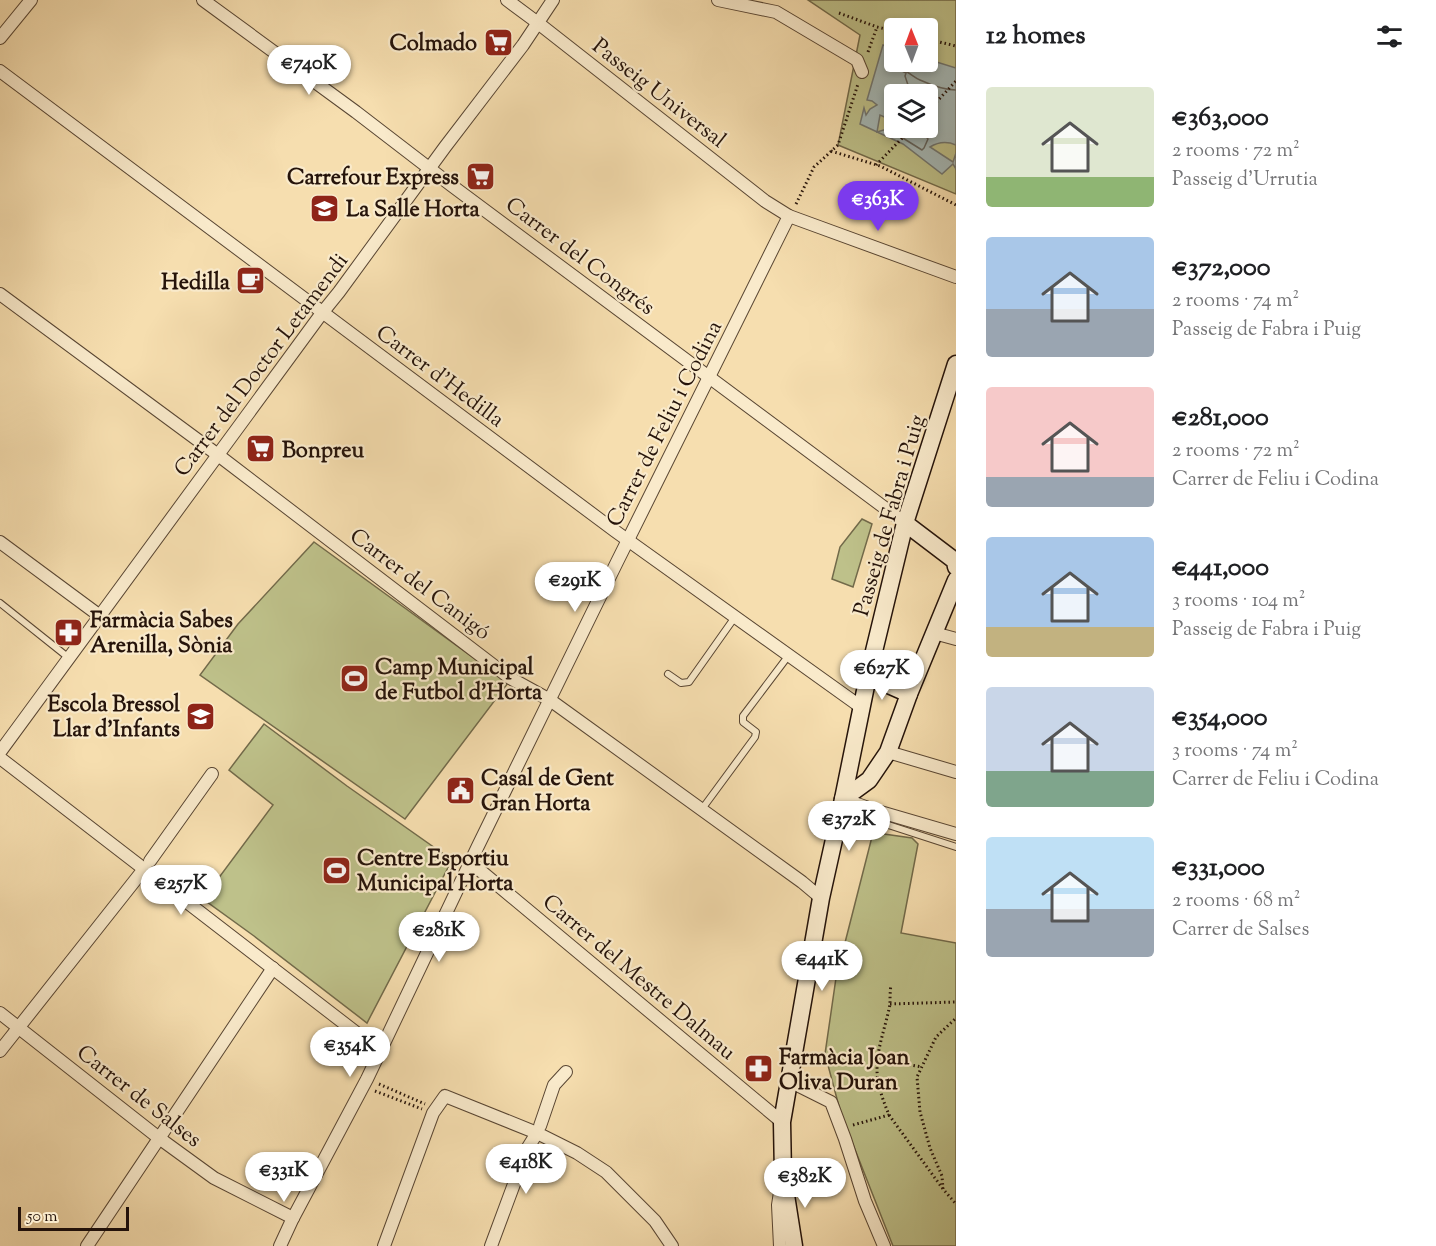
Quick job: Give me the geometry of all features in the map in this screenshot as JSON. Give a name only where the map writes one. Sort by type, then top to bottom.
[{"type":"street","points":[[0,38],[31,0]]},
{"type":"street","name":"Carrer del Congrés","points":[[203,0],[905,523]]},
{"type":"street","name":"Passeig Universal","points":[[507,0],[765,201],[789,216],[956,277]]},
{"type":"street","name":"Carrer del Doctor Letamendi","points":[[0,752],[445,147],[524,45],[553,0]]},
{"type":"street","points":[[718,0],[776,12],[857,60],[862,72]]},
{"type":"street","name":"Carrer d'Hedilla","points":[[0,71],[628,540],[861,707]]},
{"type":"street","name":"Carrer de Feliu i Codina","points":[[280,1246],[370,1084],[380,1051],[470,862],[789,216]]},
{"type":"street","name":"Carrer del Canigó","points":[[0,294],[218,455],[510,678],[550,700],[821,898]]},
{"type":"street","name":"Passeig de Fabra i Puig","points":[[794,1246],[783,1176],[782,1122],[821,898],[861,707],[905,523],[956,364]]},
{"type":"street","points":[[905,523],[954,561],[956,567]]},
{"type":"street","points":[[0,542],[100,616]]},
{"type":"street","points":[[843,799],[869,780],[888,752],[956,580]]},
{"type":"street","points":[[934,633],[956,639]]},
{"type":"street","points":[[868,676],[909,694]]},
{"type":"street","points":[[888,752],[956,772]]},
{"type":"street","points":[[0,758],[147,865],[273,968],[380,1051]]},
{"type":"street","points":[[0,1051],[147,865],[212,774]]},
{"type":"street","points":[[843,799],[956,834]]},
{"type":"street","name":"Carrer del Mestre Dalmau","points":[[470,862],[782,1122]]},
{"type":"street","points":[[87,1246],[273,968]]},
{"type":"street","name":"Carrer de Salses","points":[[0,1013],[159,1138],[214,1178],[294,1218]]},
{"type":"street","points":[[491,1246],[527,1149],[538,1130],[554,1085],[566,1072]]},
{"type":"street","points":[[789,1081],[831,1102],[865,1202],[884,1246]]},
{"type":"street","points":[[384,1246],[433,1113],[445,1096],[538,1130],[606,1172],[655,1221],[672,1246]]},
{"type":"street","points":[[780,1246],[778,1205],[783,1176]]},
{"type":"lane","points":[[0,603],[69,657]]},
{"type":"lane","points":[[668,674],[681,683],[689,682],[735,617]]},
{"type":"lane","points":[[701,810],[755,737],[756,732],[743,722],[743,716],[789,655]]},
{"type":"lane","points":[[867,807],[869,814],[876,821],[956,847]]},
{"type":"path","points":[[839,13],[884,29]]},
{"type":"path","points":[[938,42],[956,46]]},
{"type":"path","points":[[938,100],[956,81]]},
{"type":"path","points":[[876,165],[902,138]]},
{"type":"path","points":[[789,216],[814,167],[838,145]]},
{"type":"path","points":[[831,151],[876,165],[956,205]]},
{"type":"path","points":[[891,985],[890,1004],[878,1059],[878,1081],[881,1095],[889,1114],[956,1204]]},
{"type":"path","points":[[890,1004],[956,1002]]},
{"type":"path","points":[[943,1189],[942,1176],[930,1148],[920,1112],[917,1077],[936,1037],[956,1018]]},
{"type":"path","points":[[878,1059],[922,1067]]},
{"type":"path","points":[[370,1084],[429,1106]]},
{"type":"path","points":[[370,1084],[427,1111]]},
{"type":"path","points":[[849,1127],[889,1114]]},
{"type":"green space","points":[[808,0],[956,0],[956,194],[838,145],[860,35]]},
{"type":"green space","points":[[862,519],[872,524],[853,587],[832,579],[840,547]]},
{"type":"green space","name":"Camp Municipal de Futbol d'Horta","points":[[314,542],[508,683],[405,819],[200,675],[238,624]]},
{"type":"green space","name":"Centre Esportiu Municipal Horta","points":[[264,724],[452,860],[367,1023],[203,899],[273,805],[229,770]]},
{"type":"green space","points":[[875,825],[884,834],[912,838],[918,844],[901,933],[956,943],[956,1246],[893,1246],[841,1114],[825,1054],[836,978]]},
{"type":"water","points":[[883,45],[884,72],[938,72],[938,62],[956,68],[956,145],[943,143],[930,147],[953,162],[956,153],[956,169],[953,164],[942,174],[903,144],[890,138],[938,138],[938,84],[884,84],[884,117],[880,115],[877,132],[860,124],[864,108],[866,115],[877,105],[867,100]]},
{"type":"place","name":"Colmado","points":[[498,42]]},
{"type":"place","name":"Carrefour Express","points":[[480,176]]},
{"type":"place","name":"La Salle Horta","points":[[325,208]]},
{"type":"place","name":"Hedilla","points":[[251,281]]},
{"type":"place","name":"Bonpreu","points":[[261,449]]},
{"type":"place","name":"Farmàcia Sabes Arenilla, Sònia","points":[[69,632]]},
{"type":"place","name":"Camp Municipal de Futbol d'Horta","points":[[354,679]]},
{"type":"place","name":"Escola Bressol Llar d'Infants","points":[[201,716]]},
{"type":"place","name":"Casal de Gent Gran Horta","points":[[460,790]]},
{"type":"place","name":"Centre Esportiu Municipal Horta","points":[[336,870]]},
{"type":"place","name":"Farmàcia Joan Oliva Duran","points":[[758,1069]]}]
